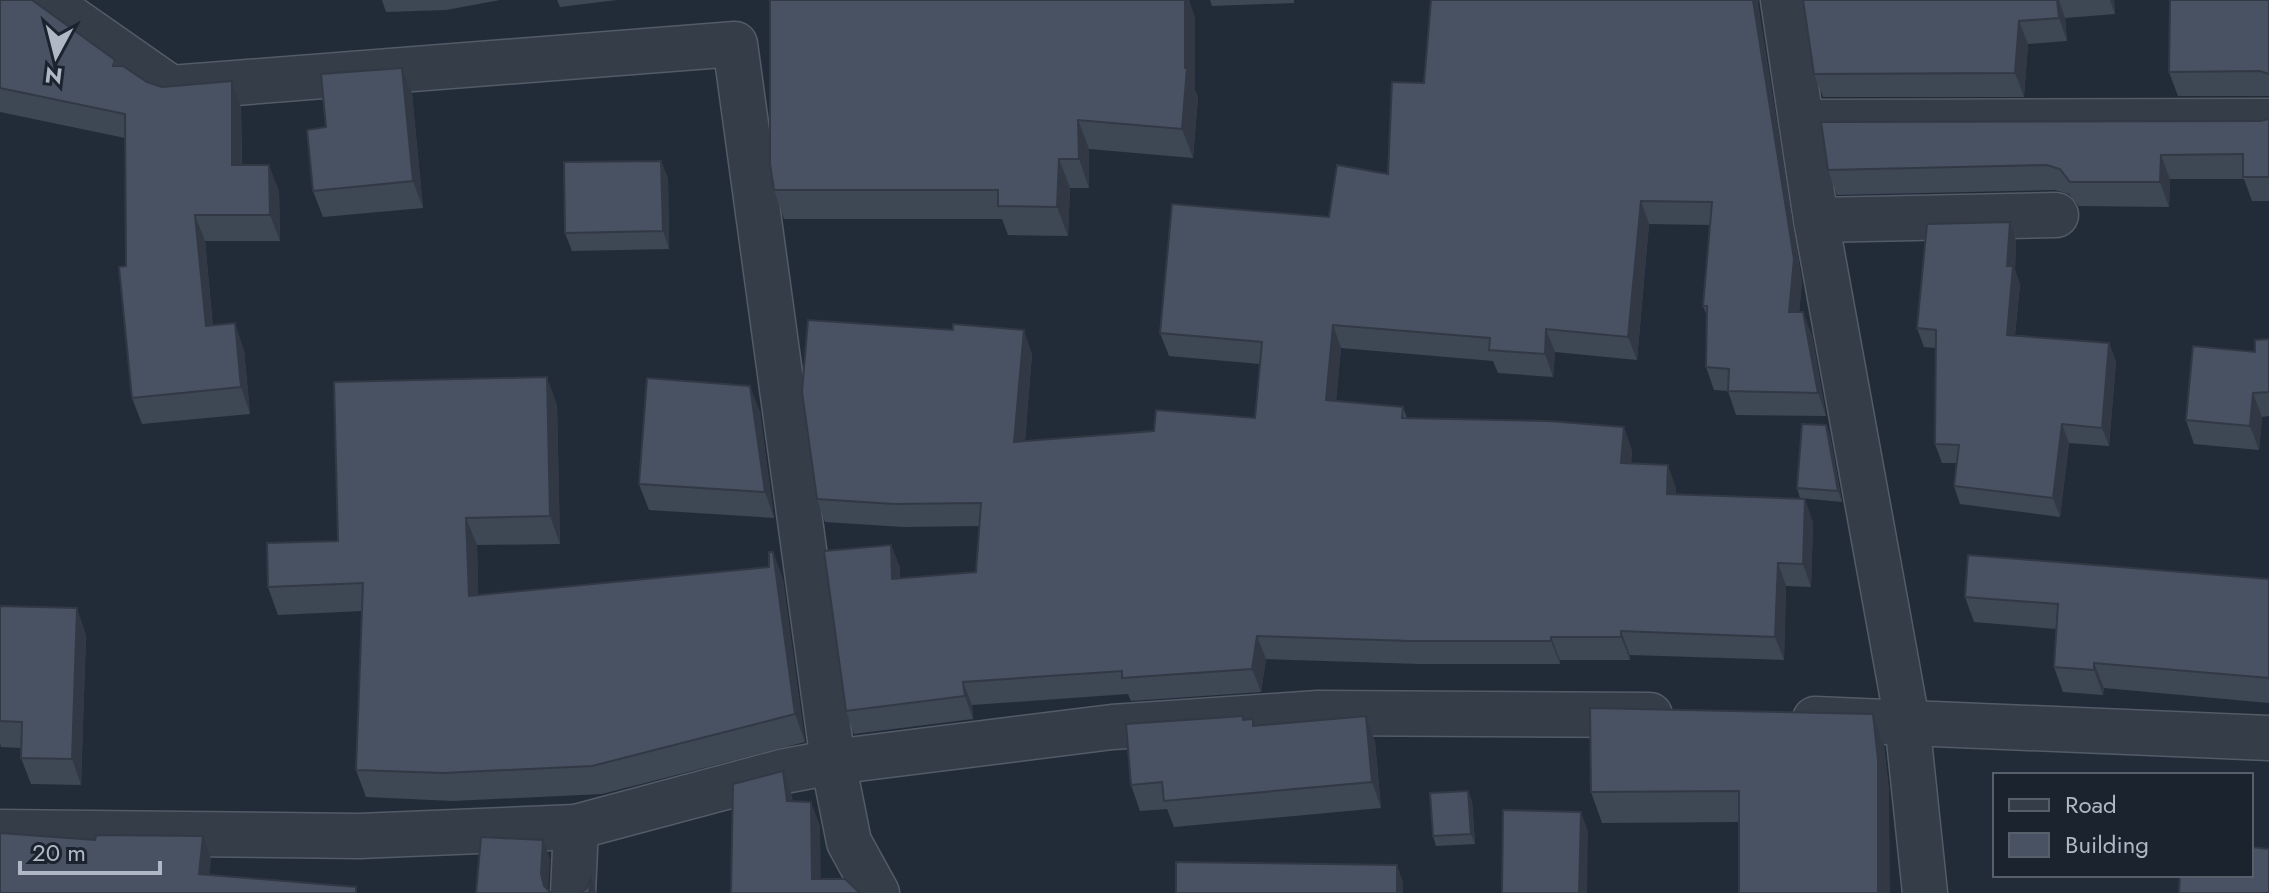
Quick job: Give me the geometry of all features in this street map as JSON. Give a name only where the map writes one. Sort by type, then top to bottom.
[{"type":"street","points":[[45,0],[171,88],[735,44],[833,762],[849,842],[877,893]]},
{"type":"street","points":[[1783,0],[1816,220],[1907,721],[1925,893]]},
{"type":"street","points":[[1801,122],[2269,121]]},
{"type":"street","points":[[1816,220],[2056,215]]},
{"type":"street","points":[[0,832],[359,836],[576,827],[785,771],[833,762],[1112,727],[1318,713],[1692,716]]},
{"type":"street","points":[[1769,718],[1907,721],[2269,738]]},
{"type":"street","points":[[573,893],[576,827]]},
{"type":"building","points":[[0,0],[32,0],[115,60],[113,66],[123,66],[147,82],[162,87],[232,81],[232,165],[269,165],[270,215],[195,215],[206,326],[235,323],[241,387],[132,398],[119,267],[126,266],[125,114],[0,88]]},
{"type":"building","points":[[770,0],[1185,0],[1187,68],[1182,129],[1078,120],[1079,159],[1059,159],[1057,207],[998,206],[998,190],[774,190],[770,164]]},
{"type":"building","points":[[1431,0],[1753,0],[1794,259],[1789,312],[1803,312],[1818,393],[1728,391],[1729,369],[1706,367],[1707,306],[1703,306],[1712,202],[1641,201],[1628,337],[1546,329],[1545,354],[1489,350],[1490,338],[1333,325],[1326,400],[1403,407],[1402,418],[1548,421],[1624,427],[1621,463],[1668,465],[1667,494],[1805,499],[1803,564],[1778,563],[1775,637],[1621,631],[1621,637],[1551,637],[1551,641],[1257,636],[1252,669],[1122,678],[1122,671],[963,682],[965,696],[846,711],[824,551],[891,545],[892,579],[976,572],[981,503],[894,504],[817,499],[802,392],[808,320],[953,330],[953,324],[1024,330],[1014,442],[1154,431],[1156,410],[1255,418],[1262,342],[1160,333],[1172,204],[1329,217],[1337,165],[1388,174],[1392,82],[1424,83]]},
{"type":"building","points":[[1803,0],[2057,0],[2059,18],[2019,21],[2015,73],[1814,74]]},
{"type":"building","points":[[2170,0],[2269,0],[2269,74],[2260,71],[2169,72]]},
{"type":"building","points":[[402,68],[413,181],[313,191],[307,130],[326,127],[321,74]]},
{"type":"building","points":[[2269,119],[2269,177],[2243,177],[2243,154],[2161,155],[2160,182],[2070,182],[2060,169],[2047,165],[1828,170],[1821,122],[2260,121]]},
{"type":"building","points":[[661,161],[663,231],[565,233],[564,162]]},
{"type":"building","points":[[2010,222],[2007,266],[2013,266],[2007,335],[2109,343],[2102,428],[2062,424],[2053,498],[1954,486],[1959,445],[1935,444],[1936,330],[1917,328],[1927,224]]},
{"type":"building","points":[[2269,339],[2269,392],[2253,393],[2250,426],[2186,420],[2193,346],[2255,352],[2255,340]]},
{"type":"building","points":[[547,377],[550,516],[466,518],[469,596],[769,567],[769,552],[773,552],[795,714],[592,766],[443,773],[356,770],[363,583],[268,587],[267,543],[338,541],[334,382]]},
{"type":"building","points":[[647,378],[750,386],[765,492],[639,484]]},
{"type":"building","points":[[1802,424],[1826,425],[1838,491],[1797,488]]},
{"type":"building","points":[[1968,555],[2269,579],[2269,678],[2094,663],[2094,670],[2054,667],[2058,604],[1965,597]]},
{"type":"building","points":[[0,606],[77,608],[72,759],[21,758],[22,722],[0,721]]},
{"type":"building","points":[[1590,708],[1873,714],[1878,760],[1878,893],[1739,893],[1739,791],[1591,792]]},
{"type":"building","points":[[1243,716],[1243,720],[1253,719],[1253,726],[1366,716],[1372,782],[1164,801],[1162,782],[1131,785],[1126,724]]},
{"type":"building","points":[[783,771],[787,801],[811,802],[812,879],[845,879],[860,893],[731,893],[733,784]]},
{"type":"building","points":[[1468,791],[1471,834],[1433,836],[1430,793]]},
{"type":"building","points":[[1503,810],[1581,812],[1579,893],[1502,893]]},
{"type":"building","points":[[0,833],[95,840],[96,835],[203,836],[199,874],[356,887],[356,893],[0,893]]},
{"type":"building","points":[[481,837],[543,840],[541,874],[544,886],[551,893],[476,893]]},
{"type":"building","points":[[2253,847],[2269,849],[2269,893],[2179,893],[2180,877],[2253,877]]},
{"type":"building","points":[[1176,862],[1397,865],[1397,893],[1176,893]]},
{"type":"building","points":[[591,877],[589,893],[581,893],[587,888]]}]
